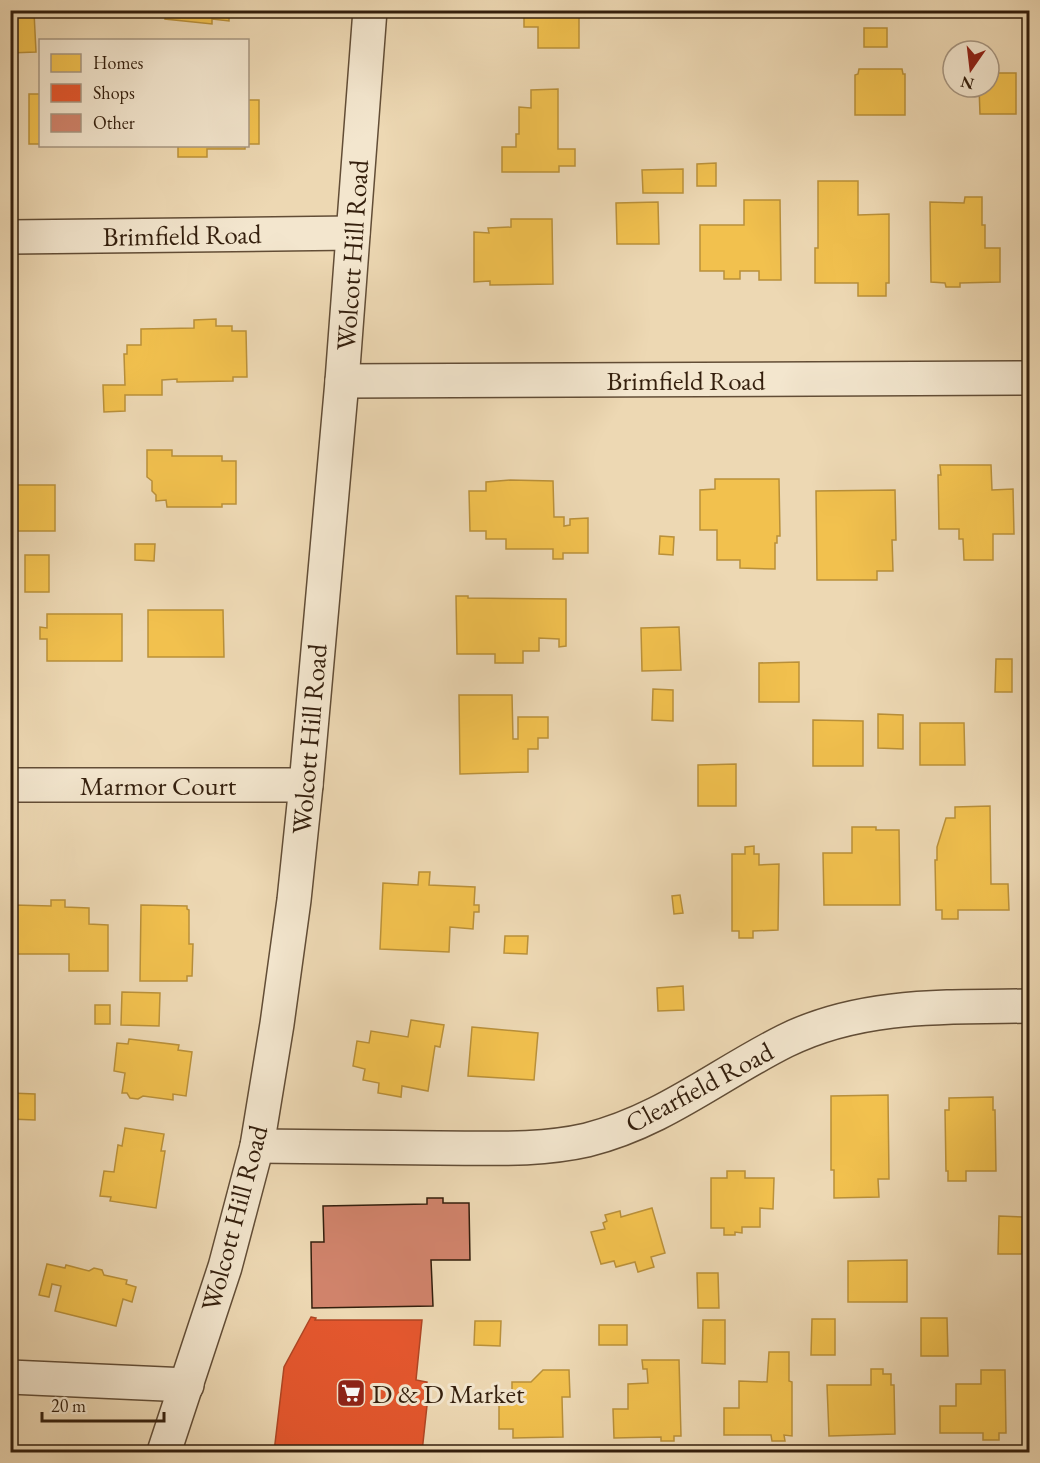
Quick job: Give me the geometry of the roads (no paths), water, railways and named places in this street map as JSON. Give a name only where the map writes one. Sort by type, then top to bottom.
[{"type":"street","name":"Wolcott Hill Road","points":[[164,1452],[225,1267],[257,1146],[277,1024],[306,785],[342,381],[370,10]]},
{"type":"street","name":"Brimfield Road","points":[[10,237],[353,233]]},
{"type":"street","name":"Brimfield Road","points":[[342,381],[1029,378]]},
{"type":"street","name":"Marmor Court","points":[[10,785],[306,785]]},
{"type":"street","name":"Clearfield Road","points":[[257,1146],[504,1149],[547,1147],[586,1140],[626,1128],[667,1110],[785,1041],[830,1023],[874,1013],[923,1007],[1029,1006]]},
{"type":"street","points":[[10,1377],[187,1385]]},
{"type":"place","name":"D & D Market","points":[[351,1393]]}]
